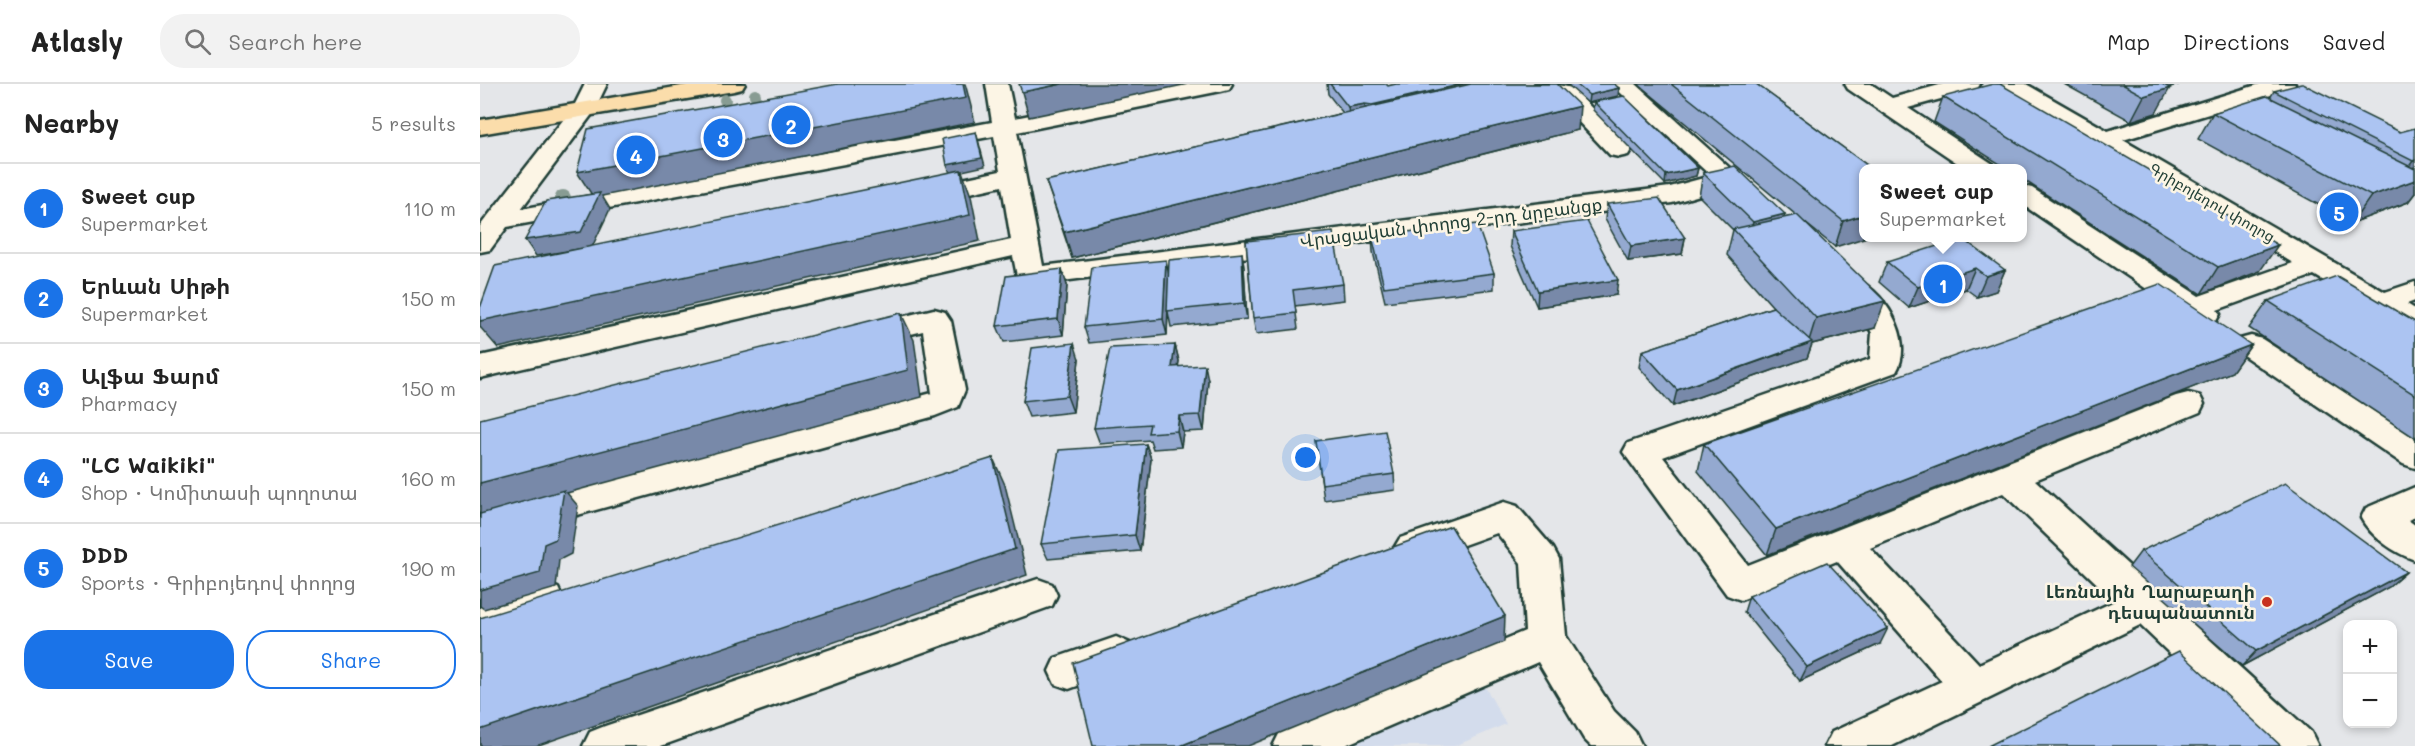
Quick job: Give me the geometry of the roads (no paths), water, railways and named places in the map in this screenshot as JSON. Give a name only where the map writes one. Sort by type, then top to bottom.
[{"type":"main road","points":[[480,127],[590,90],[734,84]]},
{"type":"main road","points":[[480,105],[532,96]]},
{"type":"street","name":"Վրացական փողոց 2-րդ նրբանցք","points":[[997,84],[1030,276],[1672,195],[1730,179]]},
{"type":"street","points":[[498,221],[1004,127],[1221,84]]},
{"type":"street","points":[[1622,84],[1754,201]]},
{"type":"street","points":[[1856,84],[1978,164]]},
{"type":"street","points":[[1889,106],[1969,84]]},
{"type":"street","name":"Գրիբոյեդով փողոց","points":[[2010,84],[2316,264],[2403,299]]},
{"type":"street","name":"Գրիբոյեդով փողոց","points":[[2031,84],[2403,299],[2415,322]]},
{"type":"street","points":[[2118,134],[2244,96],[2295,86]]},
{"type":"street","points":[[1535,88],[1564,93],[1619,150]]},
{"type":"street","points":[[480,244],[590,90]]},
{"type":"street","points":[[2244,96],[2316,134]]},
{"type":"street","points":[[897,200],[1013,176]]},
{"type":"street","points":[[621,199],[630,213],[663,211],[813,181]]},
{"type":"street","points":[[2027,197],[2200,311],[2316,264]]},
{"type":"street","points":[[480,367],[1025,245]]},
{"type":"street","points":[[1826,264],[1875,311],[1887,333],[1885,365],[1640,452],[1741,584],[2188,404]]},
{"type":"street","points":[[480,528],[924,408],[947,399],[949,390],[934,319],[837,343]]},
{"type":"street","points":[[2251,346],[2415,454]]},
{"type":"street","points":[[2009,477],[2296,746]]},
{"type":"street","points":[[2415,501],[2379,518],[2415,545]]},
{"type":"street","points":[[1381,560],[1504,516],[1540,559],[1546,640],[1599,725],[1620,746]]},
{"type":"street","points":[[1844,544],[1973,686]]},
{"type":"street","points":[[480,617],[572,591]]},
{"type":"street","points":[[605,746],[1038,595]]},
{"type":"street","points":[[1847,746],[2145,605]]},
{"type":"street","points":[[1295,746],[1546,640]]},
{"type":"street","points":[[1069,671],[1147,643]]},
{"type":"place","name":"Երևան Սիթի","points":[[791,125]]},
{"type":"place","name":"Ալֆա Ֆարմ","points":[[723,138]]},
{"type":"place","name":"\"LC Waikiki\"","points":[[636,155]]},
{"type":"place","name":"DDD","points":[[2339,212]]},
{"type":"place","name":"Sweet cup","points":[[1943,284]]},
{"type":"place","name":"Լեռնային Ղարաբաղի դեսպանատուն","points":[[2267,602]]}]
